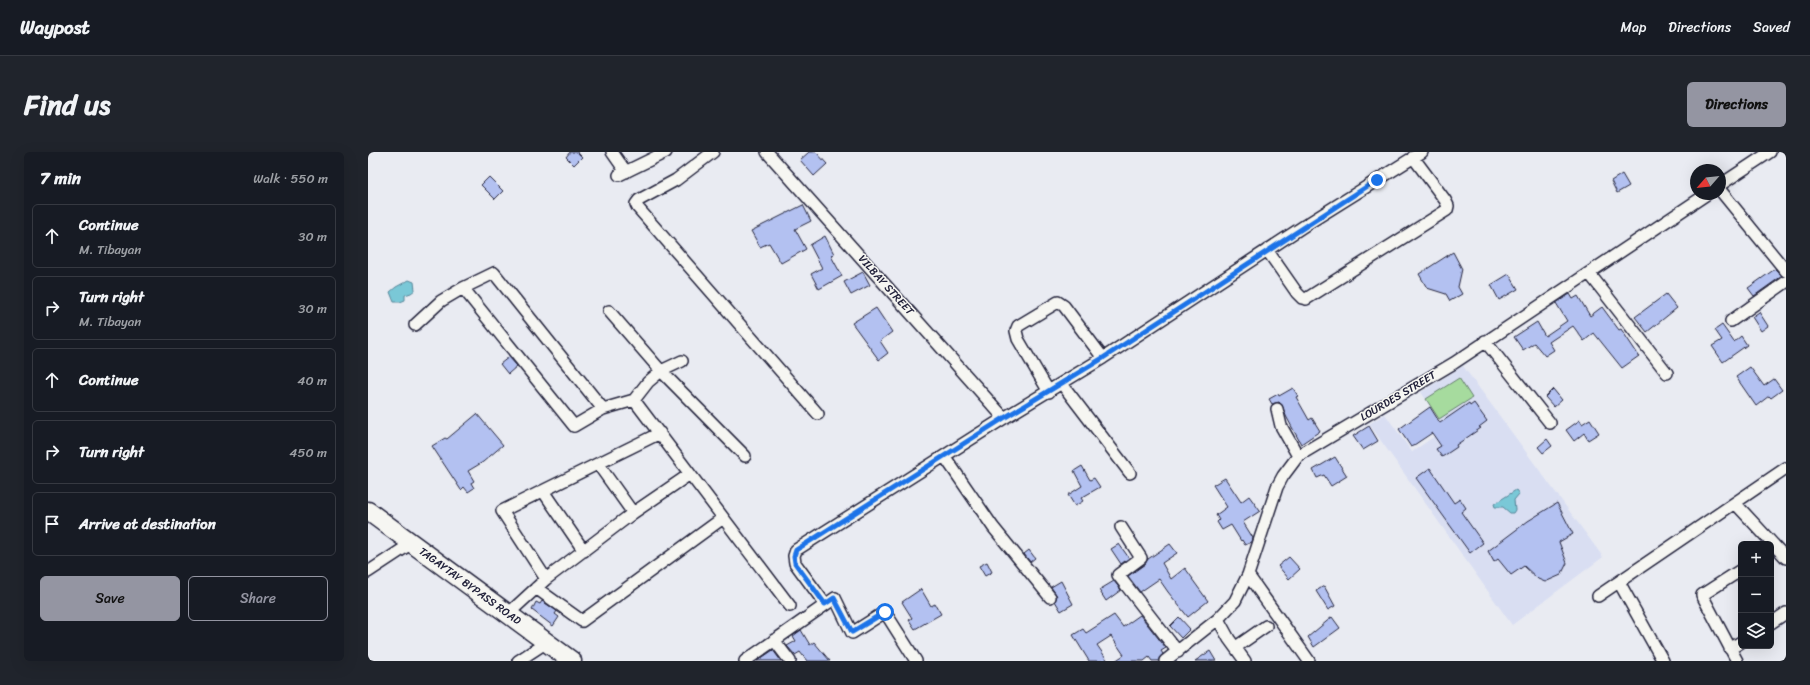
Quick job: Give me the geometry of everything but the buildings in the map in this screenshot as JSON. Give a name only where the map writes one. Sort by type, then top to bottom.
[{"type":"main road","name":"TAGAYTAY BYPASS ROAD","points":[[368,511],[572,661]]},
{"type":"street","points":[[612,152],[622,173],[647,156],[666,152]]},
{"type":"street","points":[[713,152],[676,180],[639,200],[636,204],[818,414]]},
{"type":"street","name":"VILBAY STREET","points":[[767,152],[1004,418]]},
{"type":"street","points":[[1726,181],[1770,152]]},
{"type":"street","points":[[825,604],[795,563],[794,556],[796,550],[945,457],[1004,418],[1103,358],[1267,250],[1417,155],[1448,206],[1447,210],[1306,299],[1302,298],[1297,293],[1267,250]]},
{"type":"street","points":[[1726,197],[1786,271]]},
{"type":"street","name":"LOURDES STREET","points":[[1165,661],[1218,619],[1235,601],[1248,575],[1277,487],[1298,456],[1404,393],[1698,200]]},
{"type":"street","points":[[415,325],[441,301],[463,288],[494,273],[603,409]]},
{"type":"street","points":[[1589,273],[1667,373]]},
{"type":"street","points":[[1731,321],[1786,282]]},
{"type":"street","points":[[463,288],[574,426],[603,409],[634,400],[648,382],[661,371],[682,361]]},
{"type":"street","points":[[1049,392],[1018,338],[1016,331],[1018,326],[1058,302],[1064,306],[1103,358]]},
{"type":"street","points":[[609,311],[661,371],[745,456]]},
{"type":"street","points":[[1485,341],[1550,423]]},
{"type":"street","points":[[1062,384],[1130,473]]},
{"type":"street","points":[[634,400],[790,606]]},
{"type":"street","points":[[1277,409],[1280,426],[1298,456]]},
{"type":"street","points":[[546,579],[502,511],[660,433]]},
{"type":"street","points":[[945,457],[993,527],[1050,597]]},
{"type":"street","points":[[598,464],[634,514]]},
{"type":"street","points":[[1598,596],[1786,468]]},
{"type":"street","points":[[508,614],[546,579],[690,474]]},
{"type":"street","points":[[543,491],[584,551]]},
{"type":"street","points":[[1735,503],[1766,541]]},
{"type":"street","points":[[536,588],[582,621],[723,518]]},
{"type":"street","points":[[1121,527],[1141,558],[1118,575],[1178,652]]},
{"type":"street","points":[[368,572],[412,543]]},
{"type":"street","points":[[1774,550],[1786,558]]},
{"type":"street","points":[[1737,661],[1702,595],[1738,572]]},
{"type":"street","points":[[1248,575],[1309,661]]},
{"type":"street","points":[[1619,582],[1663,661]]},
{"type":"street","points":[[745,661],[834,598],[852,632],[885,612],[916,661]]},
{"type":"street","points":[[1774,621],[1786,613]]},
{"type":"street","points":[[1218,619],[1229,639],[1245,661]]},
{"type":"street","points":[[1236,648],[1266,626]]},
{"type":"street","points":[[774,640],[790,661]]},
{"type":"street","points":[[518,661],[547,642]]},
{"type":"street","points":[[1730,649],[1738,644]]},
{"type":"shaded area","points":[[1463,366],[1603,557],[1512,625],[1369,424],[1385,414],[1412,452],[1445,429],[1421,392]]},
{"type":"green space","points":[[1459,378],[1472,398],[1439,419],[1426,399]]},
{"type":"water","points":[[409,280],[414,282],[415,290],[405,295],[405,300],[394,302],[390,292]]},
{"type":"water","points":[[1516,490],[1519,494],[1514,500],[1515,510],[1513,513],[1510,513],[1503,507],[1495,507],[1494,504]]},
{"type":"route","points":[[885,612],[852,632],[834,598],[825,604],[795,563],[794,556],[796,550],[945,457],[1004,418],[1103,358],[1377,180]]}]
